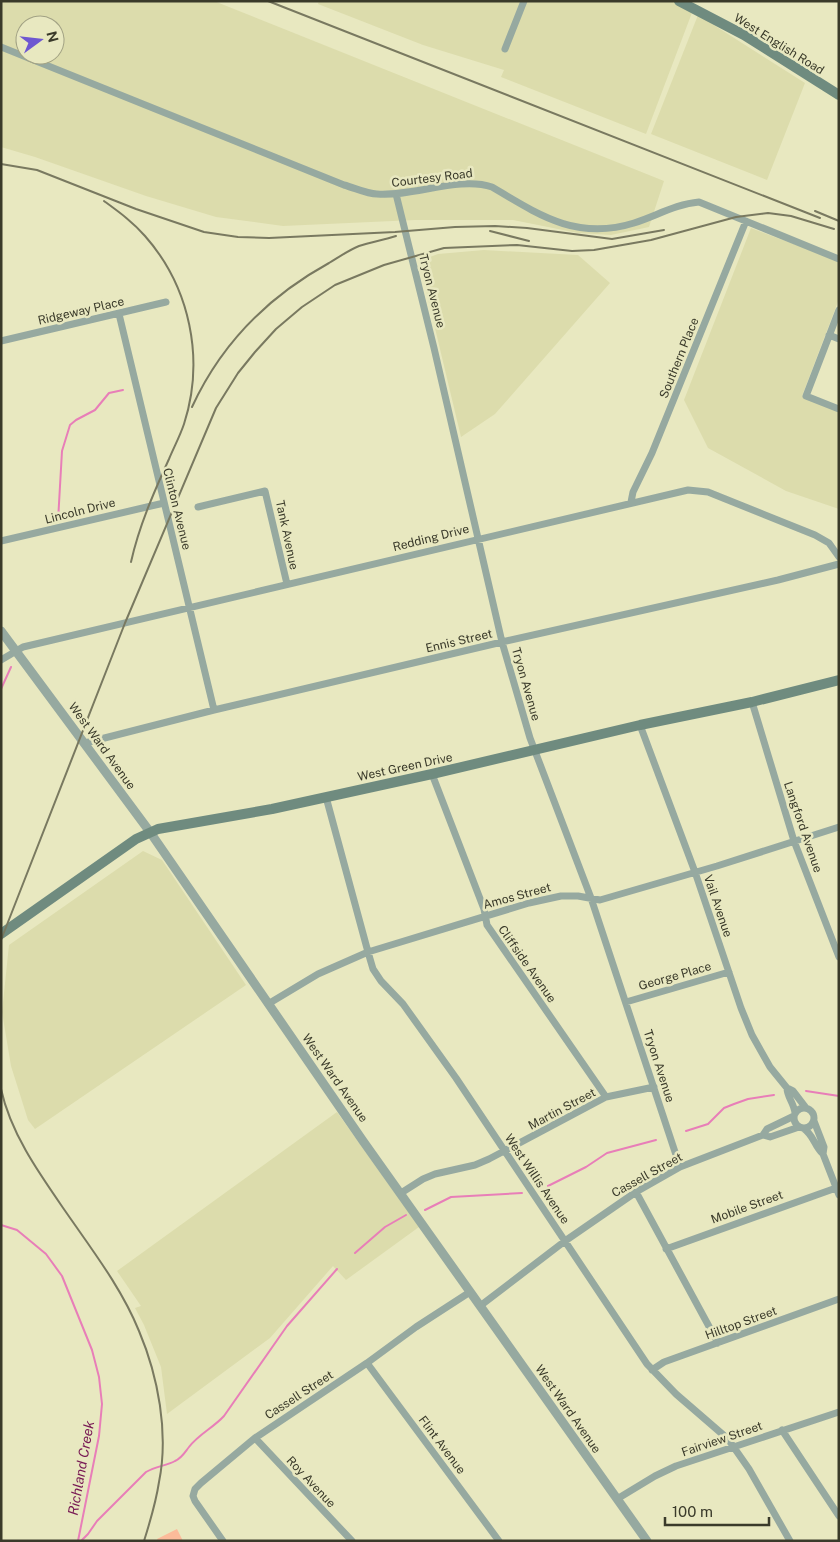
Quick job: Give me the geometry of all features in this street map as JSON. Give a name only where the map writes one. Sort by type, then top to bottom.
[{"type":"main road","name":"West English Road","points":[[679,1],[744,34],[839,95]]},
{"type":"main road","name":"West Green Drive","points":[[1,934],[136,839],[158,829],[326,797],[432,774],[640,725],[752,702],[839,680]]},
{"type":"street","points":[[505,49],[524,1]]},
{"type":"street","name":"Courtesy Road","points":[[1,47],[344,185],[376,194],[396,194],[481,184],[492,187],[558,223],[582,228],[600,229],[616,228],[635,223],[677,206],[699,202],[839,259]]},
{"type":"street","name":"Tryon Avenue","points":[[396,194],[434,348],[502,642],[535,750],[591,898],[680,1167]]},
{"type":"street","name":"Southern Place","points":[[631,502],[746,221]]},
{"type":"street","name":"Ridgeway Place","points":[[1,341],[166,302]]},
{"type":"street","points":[[839,310],[806,396],[839,409]]},
{"type":"street","name":"Clinton Avenue","points":[[119,314],[214,710]]},
{"type":"street","points":[[829,335],[839,339]]},
{"type":"street","name":"Redding Drive","points":[[1,660],[23,647],[478,538],[688,490],[708,492],[823,539],[829,543],[839,557]]},
{"type":"street","name":"Tank Avenue","points":[[198,507],[265,492],[287,584]]},
{"type":"street","name":"Lincoln Drive","points":[[1,542],[164,503]]},
{"type":"street","name":"Ennis Street","points":[[84,743],[214,710],[502,642],[778,580],[839,564]]},
{"type":"street","name":"West Ward Avenue","points":[[1,631],[150,832],[268,1004],[647,1541]]},
{"type":"street","name":"Langford Avenue","points":[[752,702],[794,841],[836,944],[839,957]]},
{"type":"street","name":"Vail Avenue","points":[[640,725],[695,872],[752,1035],[770,1067],[806,1108]]},
{"type":"street","name":"Cliffside Avenue","points":[[432,774],[485,916],[486,926],[606,1097]]},
{"type":"street","name":"West Willis Avenue","points":[[326,797],[368,952],[381,981],[403,1004],[416,1022],[652,1370],[734,1447],[749,1469],[790,1541]]},
{"type":"street","name":"Amos Street","points":[[268,1004],[318,974],[368,952],[529,903],[560,896],[578,896],[600,900],[839,827]]},
{"type":"street","name":"George Place","points":[[626,1002],[729,972]]},
{"type":"street","name":"Martin Street","points":[[401,1193],[435,1174],[475,1165],[505,1151],[606,1097],[654,1087]]},
{"type":"street","name":"Vail Avenue","points":[[787,1088],[787,1094],[794,1104],[794,1115]]},
{"type":"street","points":[[823,1154],[818,1150],[813,1136],[795,1123],[794,1115],[799,1108],[806,1108],[814,1113],[814,1120],[824,1147],[823,1154],[839,1195]]},
{"type":"street","name":"Cassell Street","points":[[480,1306],[565,1241],[636,1192],[680,1167],[763,1135],[767,1129],[794,1115]]},
{"type":"street","points":[[801,1128],[810,1126],[814,1120]]},
{"type":"street","name":"Cassell Street","points":[[763,1135],[770,1137],[801,1128]]},
{"type":"street","name":"Mobile Street","points":[[666,1249],[836,1188]]},
{"type":"street","points":[[636,1192],[718,1343]]},
{"type":"street","name":"Cassell Street","points":[[223,1541],[195,1501],[193,1496],[195,1489],[226,1460],[255,1438],[470,1292]]},
{"type":"street","name":"Hilltop Street","points":[[652,1370],[664,1362],[839,1300]]},
{"type":"street","name":"Flint Avenue","points":[[367,1363],[499,1541]]},
{"type":"street","name":"Fairview Street","points":[[617,1499],[655,1476],[676,1466],[839,1412]]},
{"type":"street","points":[[782,1430],[839,1516]]},
{"type":"street","name":"Roy Avenue","points":[[255,1438],[352,1541]]},
{"type":"shaded area","points":[[1,1],[214,1],[664,181],[649,227],[611,235],[578,233],[513,220],[415,220],[283,226],[216,217],[146,196],[1,147]]},
{"type":"shaded area","points":[[319,1],[670,1],[693,10],[646,134],[501,77],[504,70],[423,45],[318,4]]},
{"type":"shaded area","points":[[698,15],[805,83],[767,180],[651,134]]},
{"type":"shaded area","points":[[751,228],[839,261],[839,299],[802,396],[839,410],[839,509],[786,491],[708,448],[684,400]]},
{"type":"shaded area","points":[[484,250],[578,255],[610,283],[495,414],[461,437],[419,261],[438,254]]},
{"type":"shaded area","points":[[143,851],[162,860],[246,985],[35,1129],[28,1120],[11,1066],[2,1012],[9,945]]},
{"type":"shaded area","points":[[337,1112],[419,1227],[346,1280],[333,1266],[270,1338],[167,1414],[161,1367],[135,1308],[141,1306],[117,1271]]},
{"type":"shaded area","points":[[177,1529],[183,1541],[158,1541],[157,1539]]},
{"type":"waterway","name":"Richland Creek","points":[[58,521],[62,451],[70,425],[95,410],[109,393],[123,390]]},
{"type":"waterway","name":"Richland Creek","points":[[1,689],[11,667]]},
{"type":"waterway","points":[[806,1091],[839,1096]]},
{"type":"waterway","points":[[686,1131],[708,1124],[724,1108],[748,1099],[774,1095]]},
{"type":"waterway","points":[[548,1186],[586,1167],[607,1153],[656,1140]]},
{"type":"waterway","points":[[425,1210],[451,1197],[522,1193]]},
{"type":"waterway","points":[[355,1253],[385,1227],[406,1215]]},
{"type":"waterway","name":"Richland Creek","points":[[1,1225],[17,1230],[46,1254],[62,1276],[92,1350],[99,1377],[102,1404],[99,1436],[78,1541]]},
{"type":"waterway","points":[[81,1541],[97,1521],[146,1472],[172,1463],[180,1458],[197,1438],[224,1416],[287,1326],[337,1269]]},
{"type":"railway","points":[[268,1],[820,218]]},
{"type":"railway","points":[[1,164],[37,170],[136,209],[204,232],[238,237],[269,238],[495,226],[527,228],[612,239],[664,230]]},
{"type":"railway","points":[[104,201],[136,226],[160,256],[173,278],[183,301],[193,349],[193,374],[184,424],[147,509],[131,562]]},
{"type":"railway","points":[[815,211],[839,221]]},
{"type":"railway","points":[[1,940],[125,623],[216,408],[238,373],[276,329],[302,307],[335,285],[384,265],[444,248],[517,245],[572,251],[594,250],[651,240],[736,217],[768,213],[791,216],[834,229]]},
{"type":"railway","points":[[490,231],[529,241]]},
{"type":"railway","points":[[192,407],[204,384],[232,342],[267,306],[307,276],[359,246],[396,236]]},
{"type":"railway","points":[[1,1089],[19,1139],[124,1300],[146,1348],[160,1405],[163,1444],[158,1489],[144,1541]]}]
